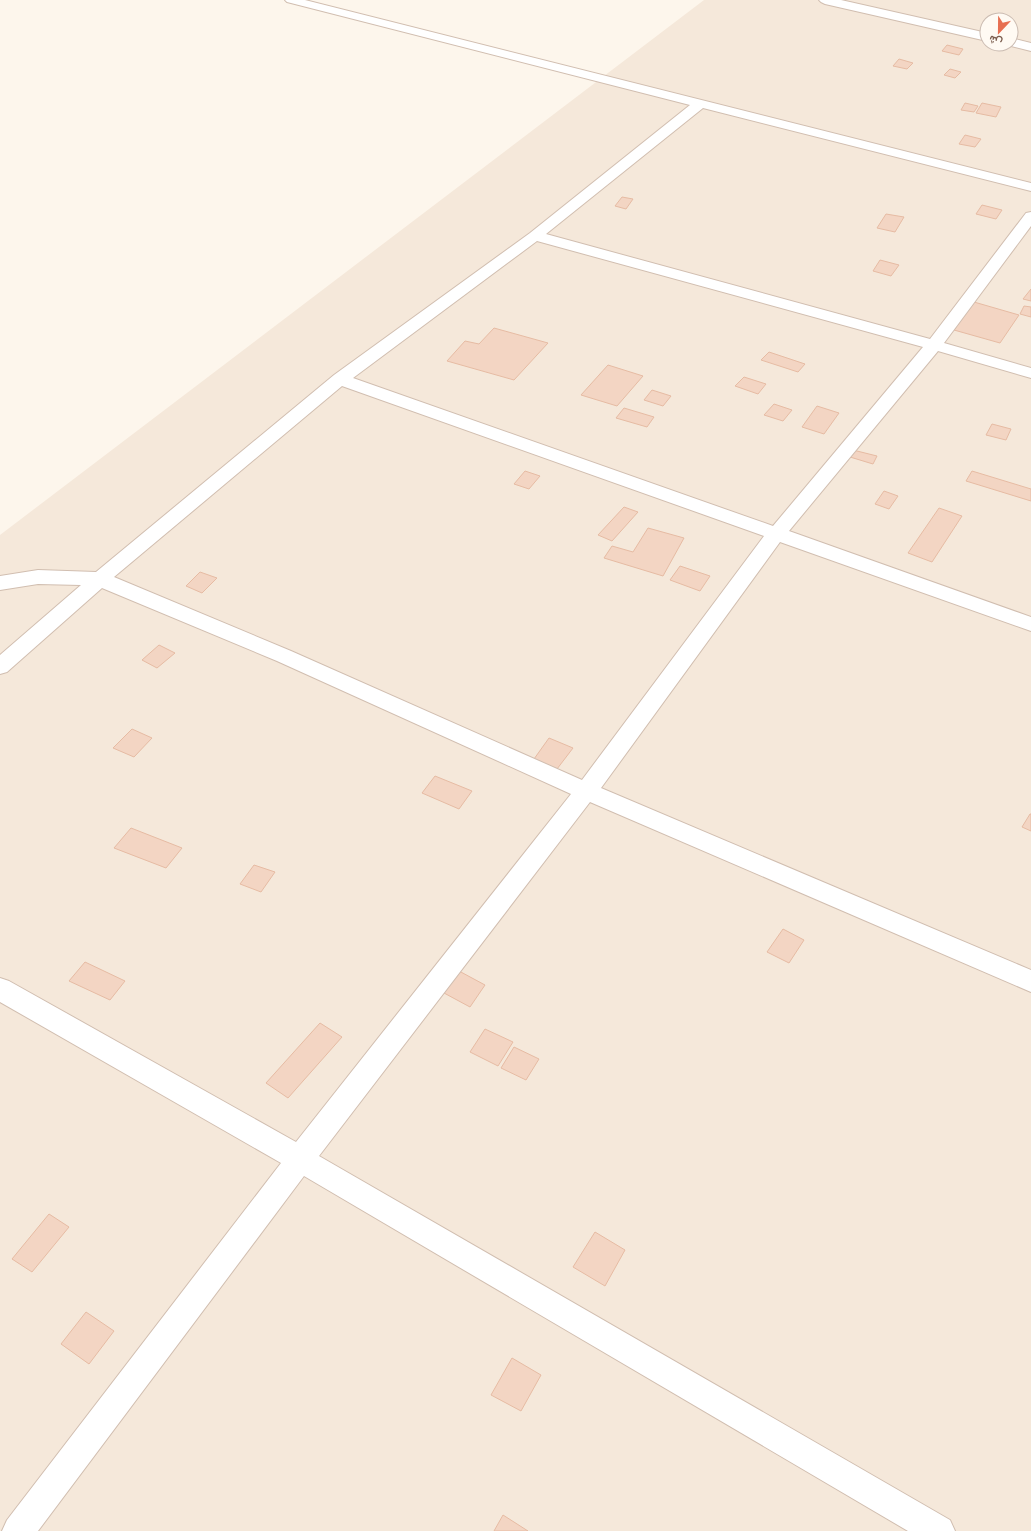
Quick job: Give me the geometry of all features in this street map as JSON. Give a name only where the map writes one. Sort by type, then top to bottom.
[{"type":"street","points":[[291,0],[1031,187]]},
{"type":"street","points":[[825,0],[979,35]]},
{"type":"street","points":[[1019,44],[1031,47]]},
{"type":"street","points":[[0,667],[100,579],[340,379],[535,236],[701,104]]},
{"type":"street","points":[[18,1531],[300,1159],[586,791],[776,534],[934,345],[1031,216]]},
{"type":"street","points":[[535,236],[1031,373]]},
{"type":"street","points":[[340,379],[1031,624]]},
{"type":"street","points":[[0,583],[38,577],[100,579],[284,656],[586,791],[1031,981]]},
{"type":"street","points":[[0,989],[300,1159],[939,1531]]},
{"type":"shaded area","points":[[704,0],[1031,0],[1031,1531],[0,1531],[0,535]]},
{"type":"building","points":[[947,45],[963,49],[959,55],[942,51]]},
{"type":"building","points":[[899,59],[913,63],[907,69],[893,66]]},
{"type":"building","points":[[950,69],[961,72],[955,78],[944,75]]},
{"type":"building","points":[[965,103],[978,106],[974,112],[961,110]]},
{"type":"building","points":[[982,103],[1001,107],[996,117],[976,113]]},
{"type":"building","points":[[965,135],[981,139],[975,147],[959,144]]},
{"type":"building","points":[[622,197],[633,199],[626,209],[615,206]]},
{"type":"building","points":[[982,205],[1002,210],[996,219],[976,214]]},
{"type":"building","points":[[886,214],[904,217],[895,232],[877,228]]},
{"type":"building","points":[[880,260],[899,265],[891,276],[873,271]]},
{"type":"building","points":[[1031,289],[1031,301],[1023,299]]},
{"type":"building","points":[[974,302],[1019,315],[1000,343],[954,330]]},
{"type":"building","points":[[1024,306],[1031,307],[1031,317],[1020,314]]},
{"type":"building","points":[[494,328],[548,343],[514,380],[447,361],[465,341],[479,344]]},
{"type":"building","points":[[769,352],[805,364],[798,372],[761,360]]},
{"type":"building","points":[[608,365],[643,376],[617,406],[581,395]]},
{"type":"building","points":[[744,377],[766,384],[758,394],[735,386]]},
{"type":"building","points":[[652,390],[671,396],[663,406],[644,400]]},
{"type":"building","points":[[774,404],[792,410],[783,421],[764,415]]},
{"type":"building","points":[[817,406],[839,413],[824,434],[802,427]]},
{"type":"building","points":[[624,408],[654,417],[647,427],[616,418]]},
{"type":"building","points":[[992,424],[1011,429],[1006,440],[986,435]]},
{"type":"building","points":[[853,450],[877,456],[873,464],[850,457]]},
{"type":"building","points":[[525,471],[540,476],[529,489],[514,484]]},
{"type":"building","points":[[972,471],[1031,489],[1031,501],[966,481]]},
{"type":"building","points":[[884,491],[898,496],[889,509],[875,504]]},
{"type":"building","points":[[624,507],[638,512],[612,541],[598,535]]},
{"type":"building","points":[[939,508],[962,516],[932,562],[908,553]]},
{"type":"building","points":[[648,528],[684,538],[663,576],[604,558],[612,546],[633,552]]},
{"type":"building","points":[[680,566],[710,576],[700,591],[670,580]]},
{"type":"building","points":[[200,572],[217,578],[202,593],[186,586]]},
{"type":"building","points":[[159,645],[175,653],[157,668],[142,660]]},
{"type":"building","points":[[132,729],[152,738],[134,757],[113,748]]},
{"type":"building","points":[[549,738],[573,748],[557,769],[534,759]]},
{"type":"building","points":[[435,776],[472,791],[459,809],[422,793]]},
{"type":"building","points":[[1031,814],[1031,831],[1022,827]]},
{"type":"building","points":[[131,828],[182,848],[166,868],[114,848]]},
{"type":"building","points":[[254,865],[275,872],[261,892],[240,884]]},
{"type":"building","points":[[783,929],[804,940],[789,963],[767,952]]},
{"type":"building","points":[[85,962],[125,981],[110,1000],[69,981]]},
{"type":"building","points":[[459,971],[485,985],[470,1007],[444,993]]},
{"type":"building","points":[[320,1023],[342,1037],[288,1098],[266,1083]]},
{"type":"building","points":[[485,1029],[513,1042],[498,1066],[470,1052]]},
{"type":"building","points":[[514,1047],[539,1059],[526,1080],[501,1068]]},
{"type":"building","points":[[49,1214],[69,1227],[32,1272],[12,1259]]},
{"type":"building","points":[[595,1232],[625,1250],[605,1286],[573,1267]]},
{"type":"building","points":[[86,1312],[114,1331],[89,1364],[61,1344]]},
{"type":"building","points":[[512,1358],[541,1375],[521,1411],[491,1395]]},
{"type":"building","points":[[503,1515],[528,1531],[494,1531]]}]
